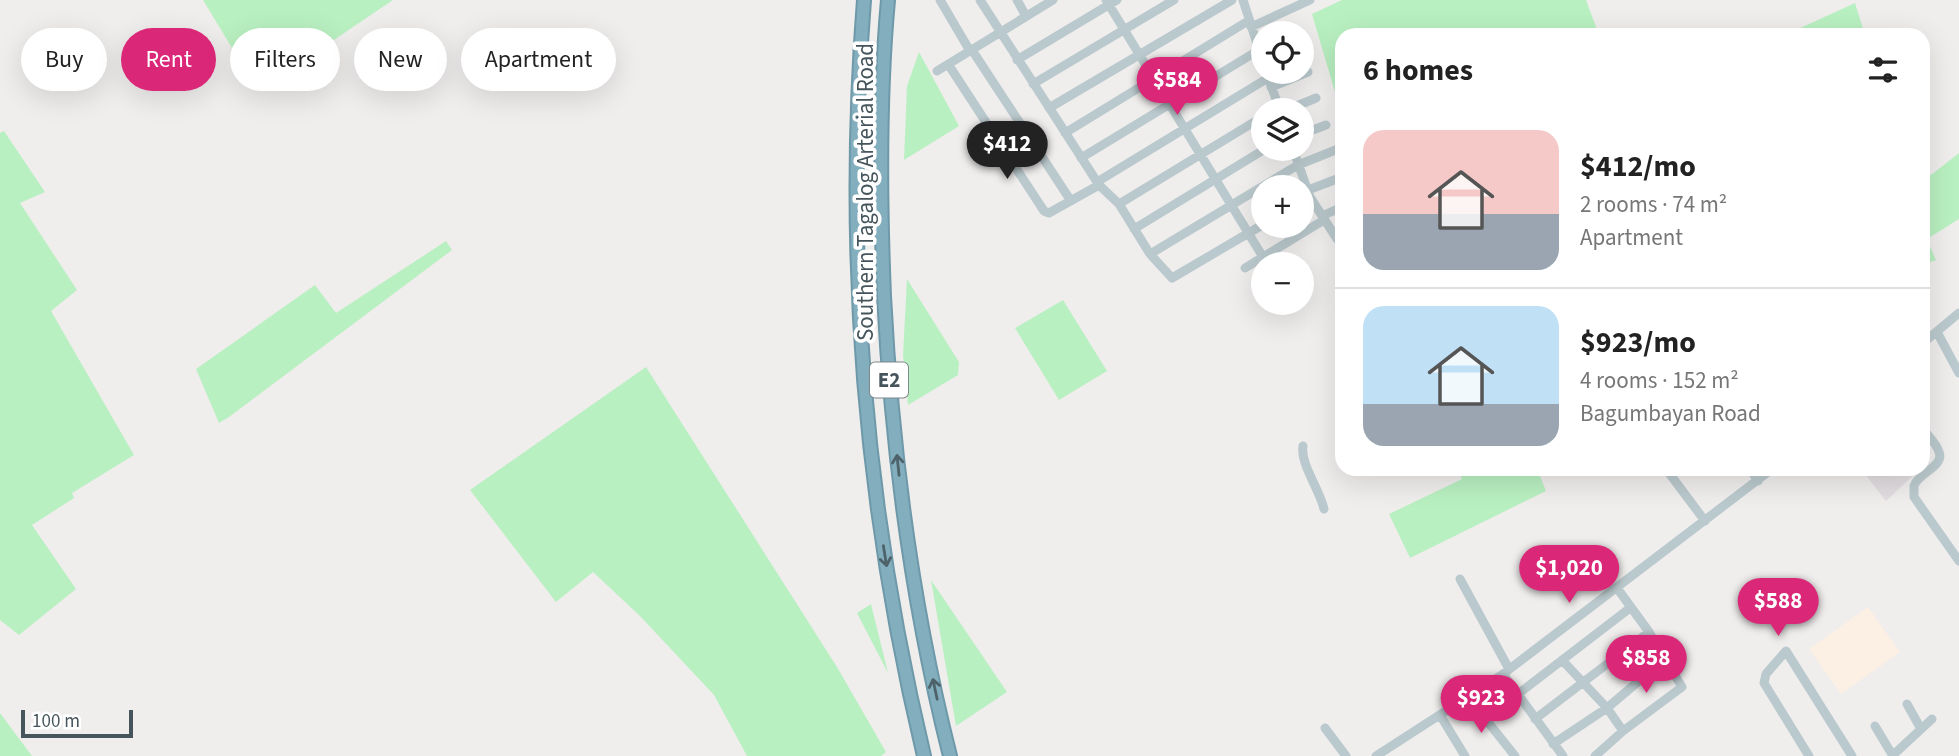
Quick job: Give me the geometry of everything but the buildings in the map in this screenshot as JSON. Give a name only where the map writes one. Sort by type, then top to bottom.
[{"type":"highway","name":"Southern Tagalog Arterial Road","points":[[864,0],[856,138],[856,251],[864,382],[884,549],[897,631],[924,756]]},
{"type":"highway","name":"Southern Tagalog Arterial Road","points":[[888,0],[881,152],[888,379],[905,523],[923,631],[950,756]]},
{"type":"street","points":[[940,0],[1071,201]]},
{"type":"street","points":[[980,0],[1098,184],[1119,204],[1150,254],[1172,278],[1251,231]]},
{"type":"street","points":[[1017,0],[1026,16]]},
{"type":"street","points":[[937,71],[1053,0]]},
{"type":"street","points":[[1033,84],[1174,0]]},
{"type":"street","points":[[1049,108],[1232,0]]},
{"type":"street","points":[[1243,0],[1251,27]]},
{"type":"street","points":[[1065,133],[1250,24],[1309,0]]},
{"type":"street","points":[[1017,60],[1111,2],[1139,54],[1260,252]]},
{"type":"street","points":[[1081,158],[1251,55]]},
{"type":"street","points":[[948,64],[1044,211],[1049,213],[1261,84]]},
{"type":"street","points":[[1119,204],[1251,124]]},
{"type":"street","points":[[1314,130],[1326,125]]},
{"type":"street","points":[[1150,254],[1298,164],[1335,150]]},
{"type":"street","points":[[1134,229],[1251,157]]},
{"type":"street","points":[[1297,161],[1301,175]]},
{"type":"street","points":[[1314,192],[1335,181]]},
{"type":"street","points":[[1314,206],[1335,236]]},
{"type":"street","points":[[1271,252],[1335,211]]},
{"type":"street","points":[[1245,268],[1251,264]]},
{"type":"street","points":[[1930,338],[1959,313]]},
{"type":"street","points":[[1937,332],[1959,373]]},
{"type":"street","points":[[1930,438],[1940,452],[1936,464],[1930,469]]},
{"type":"street","points":[[1304,446],[1302,455],[1322,496],[1324,509]]},
{"type":"street","points":[[1671,476],[1706,521]]},
{"type":"street","points":[[1755,476],[1758,481]]},
{"type":"street","points":[[1377,756],[1506,671],[1764,476]]},
{"type":"street","points":[[1922,476],[1914,487],[1914,497],[1959,561]]},
{"type":"street","points":[[1460,579],[1518,694],[1563,756]]},
{"type":"street","points":[[1595,756],[1623,731],[1682,687],[1667,659],[1617,588]]},
{"type":"street","points":[[1518,694],[1630,608]]},
{"type":"street","points":[[1535,719],[1649,632]]},
{"type":"street","points":[[1809,756],[1764,683],[1766,674],[1786,650],[1852,756]]},
{"type":"street","points":[[1553,744],[1606,708],[1667,659]]},
{"type":"street","points":[[1562,660],[1623,731]]},
{"type":"street","points":[[1468,697],[1515,756]]},
{"type":"street","points":[[1907,704],[1922,729]]},
{"type":"street","points":[[1440,715],[1465,756]]},
{"type":"street","points":[[1875,726],[1892,756],[1932,719]]},
{"type":"street","points":[[1325,728],[1346,756]]},
{"type":"shaded area","points":[[1866,476],[1913,476],[1886,501]]},
{"type":"shaded area","points":[[1868,607],[1900,652],[1841,694],[1809,649]]},
{"type":"green space","points":[[203,0],[393,0],[340,36],[340,28],[230,28],[230,45]]},
{"type":"green space","points":[[1342,0],[1586,0],[1596,28],[1335,28],[1335,92],[1312,14]]},
{"type":"green space","points":[[1855,3],[1863,28],[1800,28]]},
{"type":"green space","points":[[919,52],[959,126],[904,160],[907,86]]},
{"type":"green space","points":[[4,131],[45,192],[20,203],[77,290],[51,311],[134,455],[72,493],[74,498],[32,525],[76,589],[19,635],[0,620],[0,133]]},
{"type":"green space","points":[[1959,153],[1959,219],[1930,237],[1930,174]]},
{"type":"green space","points":[[446,241],[452,250],[219,423],[196,369],[315,285],[336,313]]},
{"type":"green space","points":[[1930,246],[1936,260],[1930,262]]},
{"type":"green space","points":[[907,279],[959,362],[958,375],[908,405],[903,355]]},
{"type":"green space","points":[[1063,300],[1107,371],[1059,400],[1015,328]]},
{"type":"green space","points":[[646,367],[837,667],[886,752],[881,756],[747,756],[714,695],[640,616],[593,572],[556,602],[470,490]]},
{"type":"green space","points":[[1460,476],[1540,476],[1546,491],[1410,558],[1389,514],[1462,479]]},
{"type":"green space","points":[[931,580],[1007,692],[956,726]]},
{"type":"green space","points":[[871,604],[888,673],[857,613]]},
{"type":"green space","points":[[0,713],[32,756],[0,756]]}]
